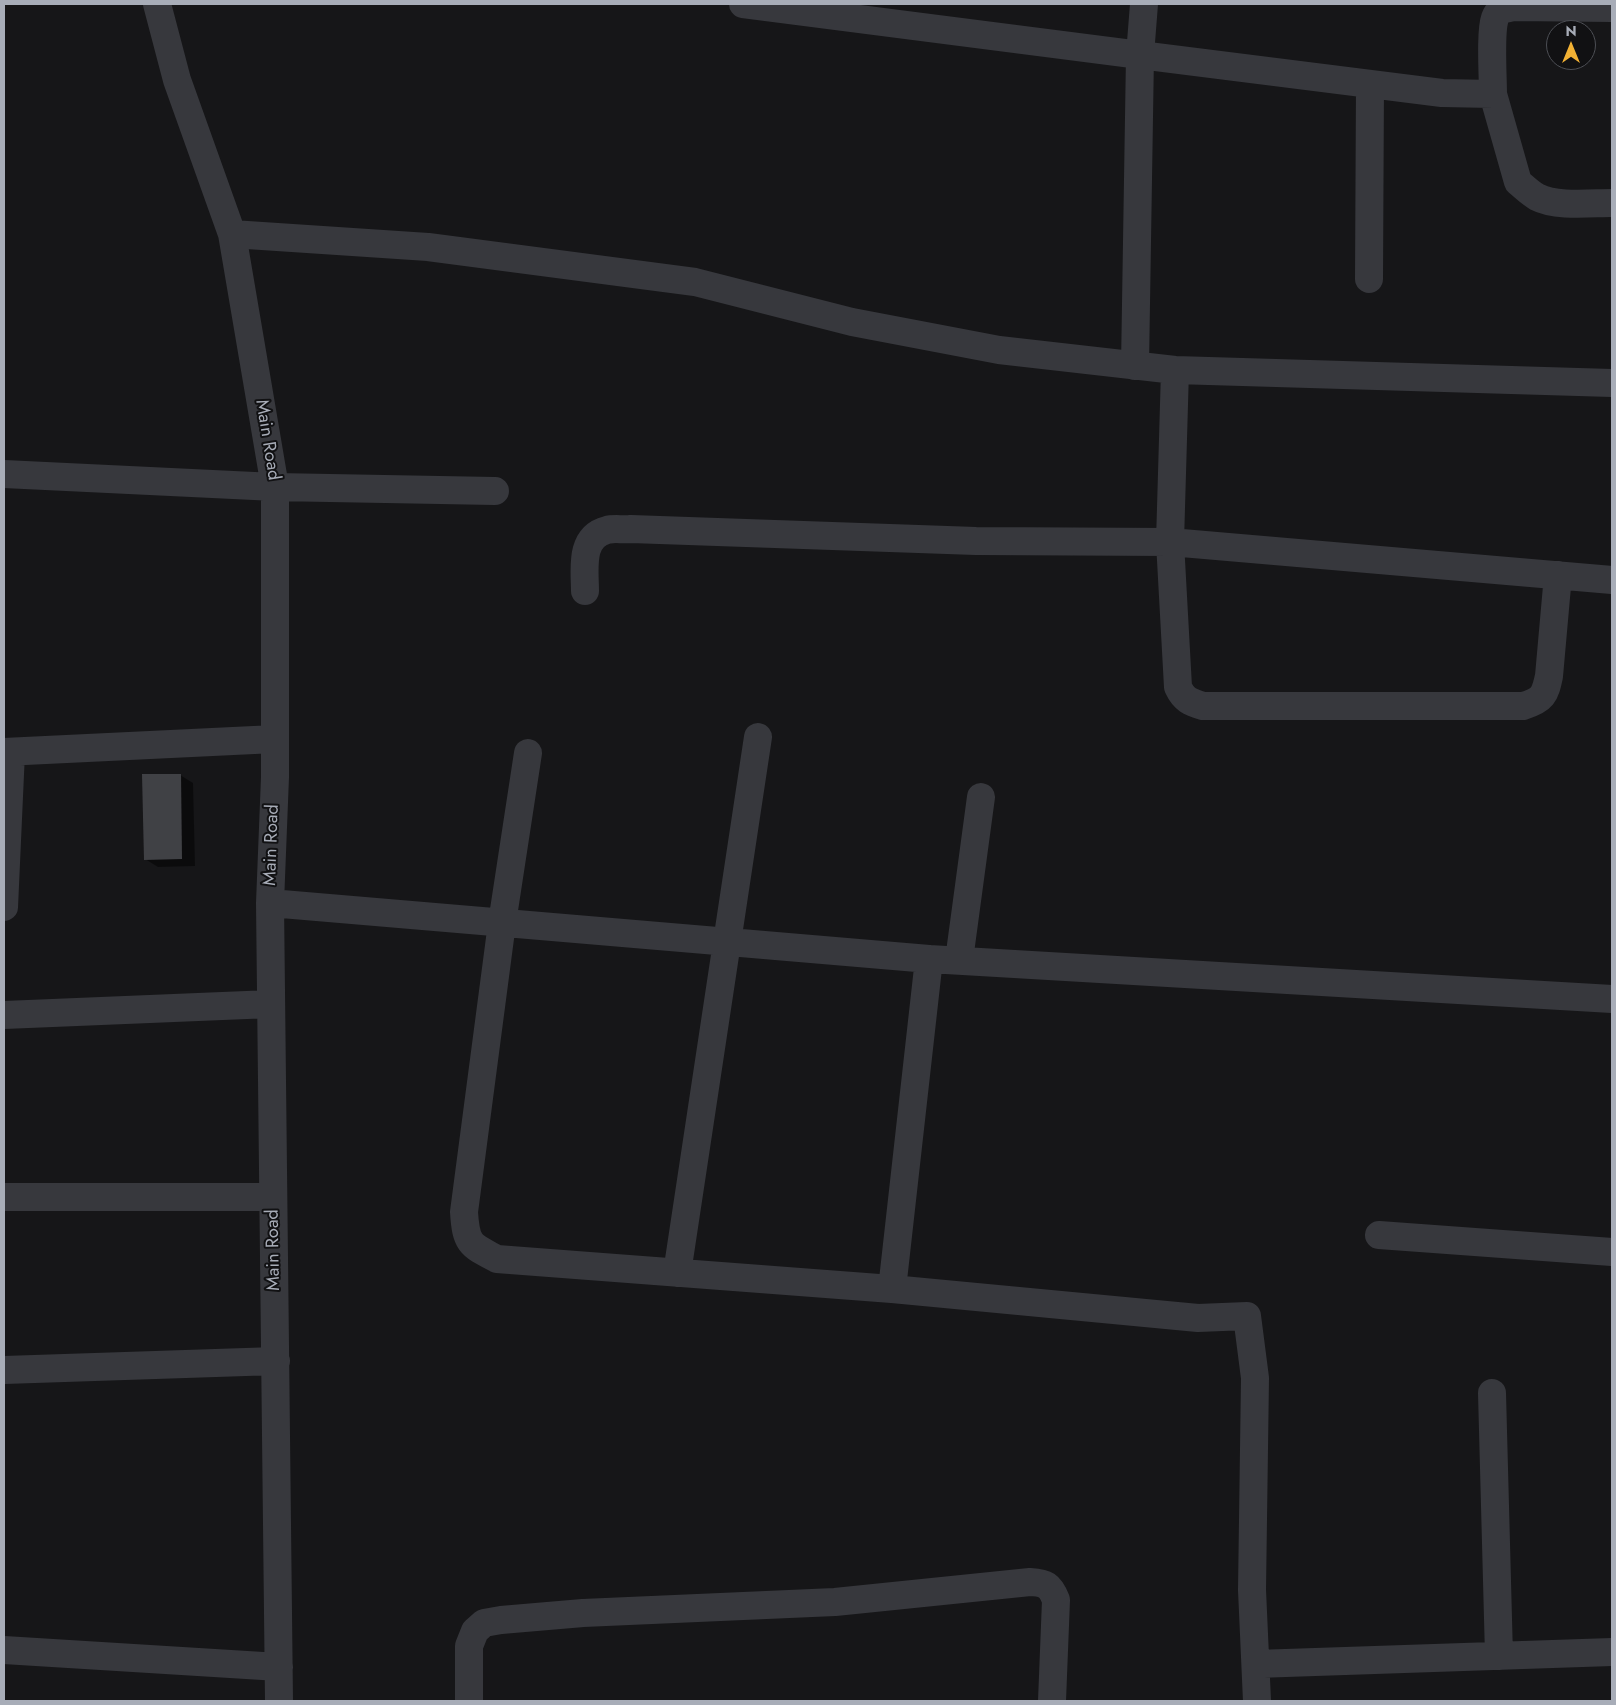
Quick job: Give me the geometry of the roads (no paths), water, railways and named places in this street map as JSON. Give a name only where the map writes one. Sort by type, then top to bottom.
[{"type":"street","name":"Main Road","points":[[157,4],[177,80],[232,234],[274,487],[274,739],[270,903],[279,1701]]},
{"type":"street","points":[[743,4],[1442,93],[1493,94]]},
{"type":"street","points":[[1135,366],[1140,55],[1144,4]]},
{"type":"street","points":[[1612,8],[1514,7],[1502,9],[1495,17],[1493,29],[1493,94],[1518,182],[1539,198],[1560,203],[1612,203]]},
{"type":"street","points":[[1369,279],[1370,84]]},
{"type":"street","points":[[232,234],[428,247],[696,282],[852,322],[998,350],[1135,366],[1175,370],[1612,383]]},
{"type":"street","points":[[1175,370],[1170,542],[1178,687],[1182,697],[1188,702],[1203,706],[1523,706],[1536,702],[1545,692],[1549,676],[1558,575]]},
{"type":"street","points":[[4,474],[274,487],[495,491]]},
{"type":"street","points":[[584,591],[584,555],[588,545],[596,535],[607,530],[976,541],[1170,542],[1612,580]]},
{"type":"street","points":[[677,1272],[758,737]]},
{"type":"street","points":[[4,907],[8,752],[274,739]]},
{"type":"street","points":[[528,753],[502,923],[464,1212],[466,1233],[474,1247],[497,1258],[892,1289],[1198,1318],[1247,1316],[1255,1378],[1252,1590],[1258,1701]]},
{"type":"street","points":[[959,960],[981,797]]},
{"type":"street","points":[[270,903],[929,959],[1612,999]]},
{"type":"street","points":[[892,1289],[929,959]]},
{"type":"street","points":[[4,1014],[271,1004]]},
{"type":"street","points":[[4,1197],[273,1197]]},
{"type":"street","points":[[1379,1235],[1612,1252]]},
{"type":"street","points":[[4,1370],[276,1361]]},
{"type":"street","points":[[1492,1393],[1499,1656]]},
{"type":"street","points":[[469,1701],[469,1646],[475,1631],[484,1623],[583,1613],[835,1602],[1030,1582],[1043,1583],[1052,1590],[1056,1600],[1052,1701]]},
{"type":"street","points":[[4,1650],[279,1667]]},
{"type":"street","points":[[1256,1664],[1612,1652]]}]
